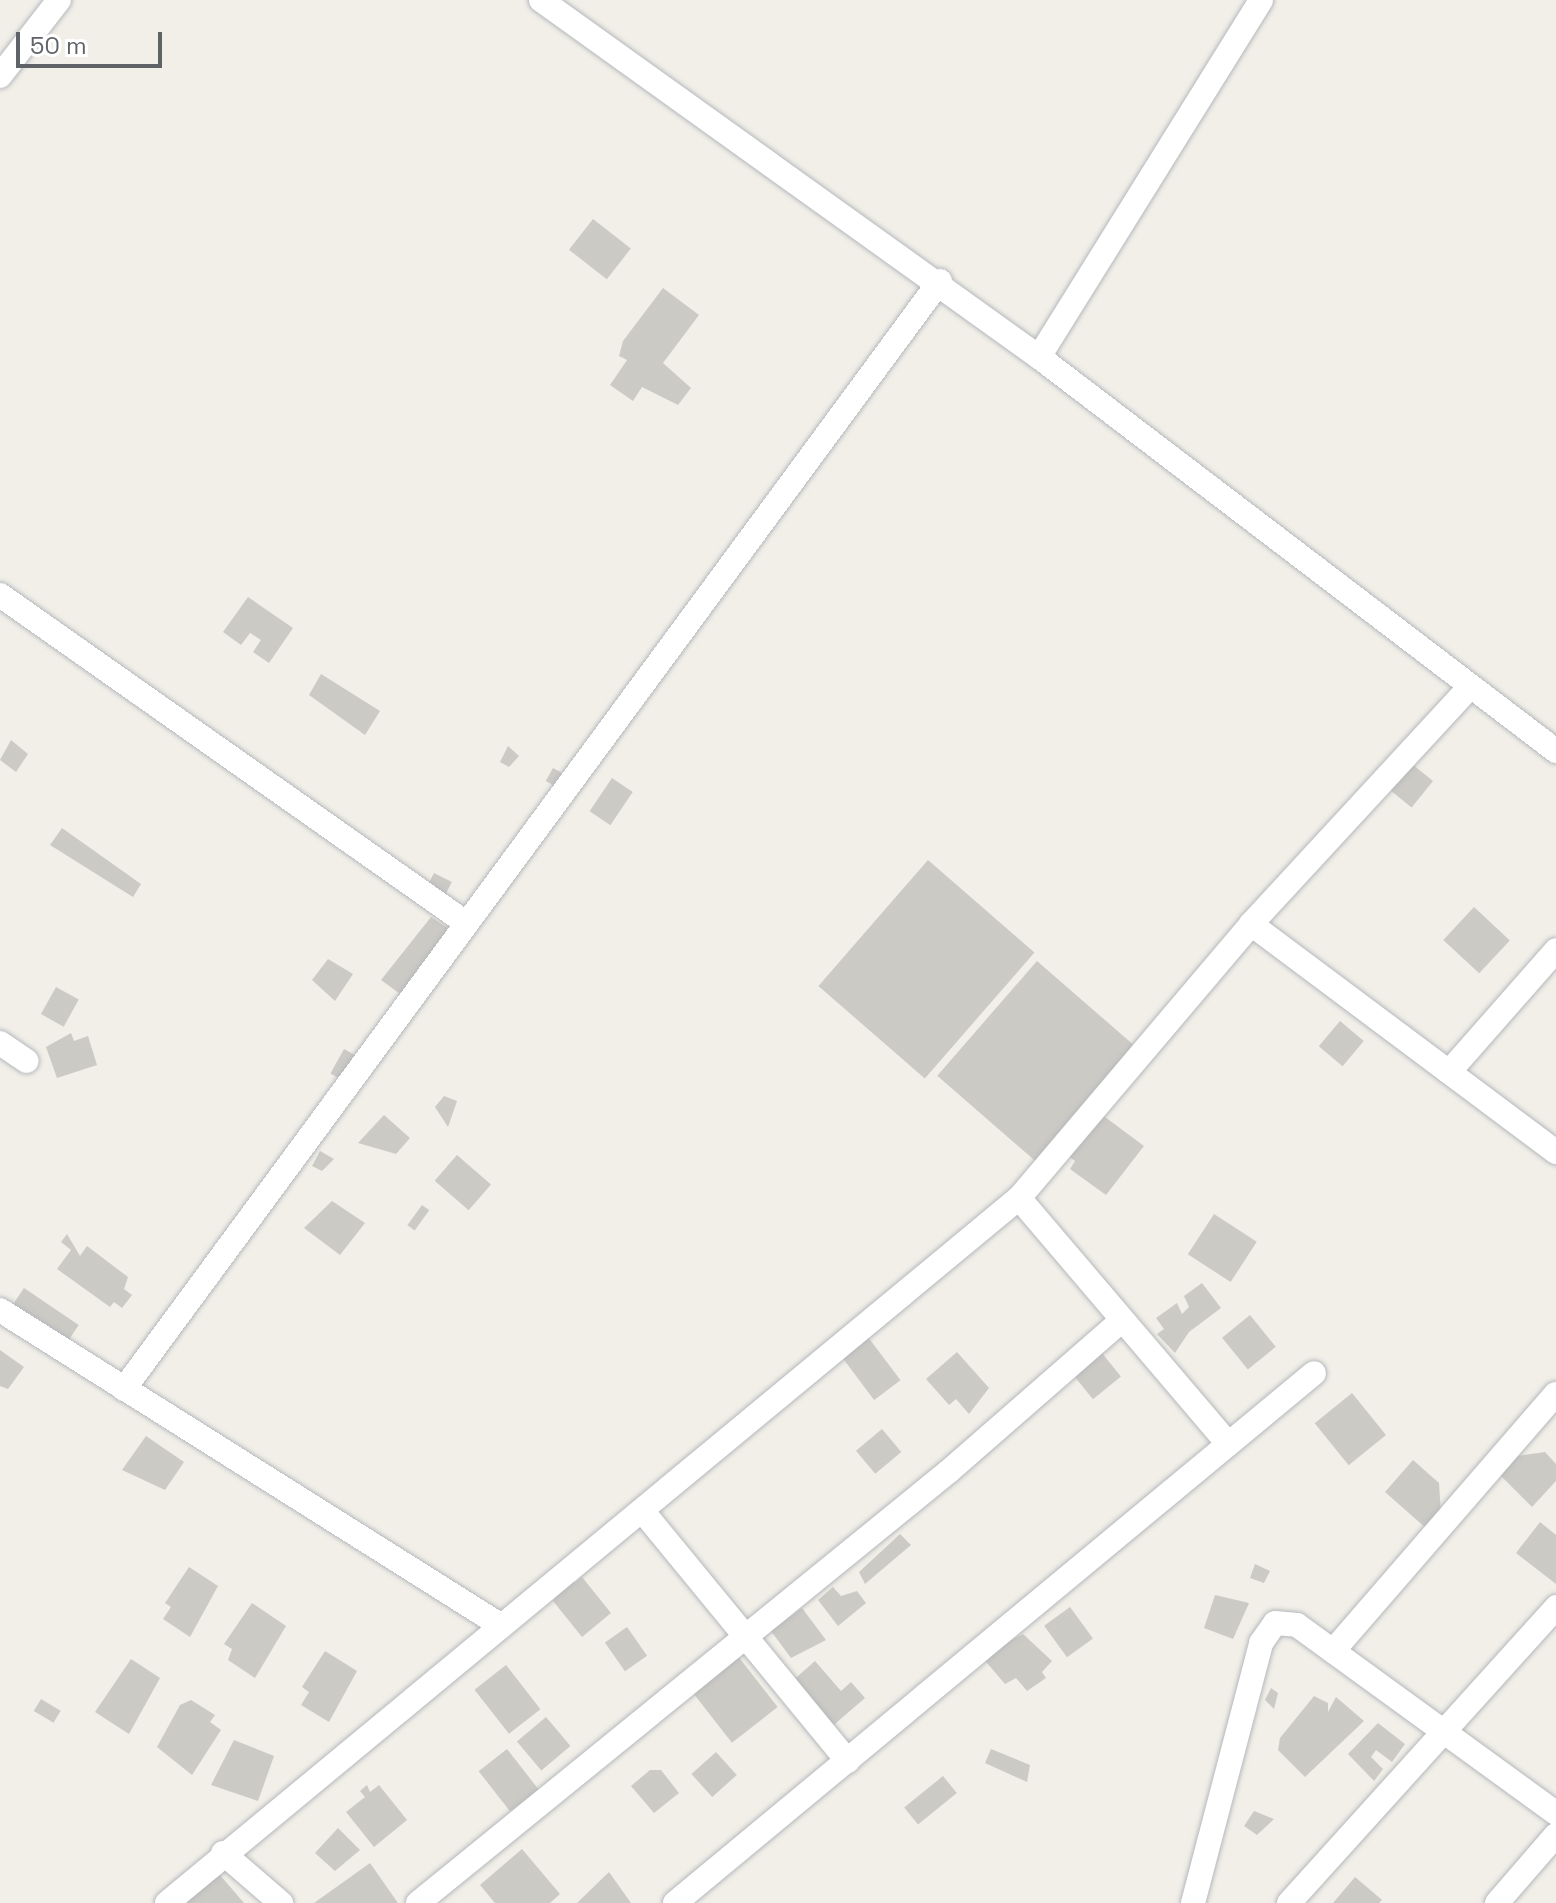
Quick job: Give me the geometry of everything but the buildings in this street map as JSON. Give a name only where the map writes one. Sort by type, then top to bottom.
[{"type":"street","points":[[0,76],[59,0]]},
{"type":"street","points":[[541,0],[940,281],[1469,688],[1556,751]]},
{"type":"street","points":[[1039,357],[1261,0]]},
{"type":"street","points":[[124,1389],[940,281]]},
{"type":"street","points":[[0,595],[466,923]]},
{"type":"street","points":[[167,1903],[223,1853],[500,1625],[644,1513],[1019,1198],[1251,924],[1469,688]]},
{"type":"street","points":[[1251,924],[1556,1152]]},
{"type":"street","points":[[1449,1072],[1556,950]]},
{"type":"street","points":[[0,1043],[27,1061]]},
{"type":"street","points":[[1019,1198],[1228,1444]]},
{"type":"street","points":[[0,1310],[500,1625]]},
{"type":"street","points":[[418,1903],[746,1638],[1121,1321]]},
{"type":"street","points":[[675,1903],[1314,1373]]},
{"type":"street","points":[[1333,1651],[1556,1394]]},
{"type":"street","points":[[644,1513],[848,1761]]},
{"type":"street","points":[[1289,1903],[1556,1607]]},
{"type":"street","points":[[1193,1903],[1268,1630],[1286,1620],[1556,1813]]},
{"type":"street","points":[[1497,1903],[1556,1835]]},
{"type":"street","points":[[223,1853],[281,1903]]}]
